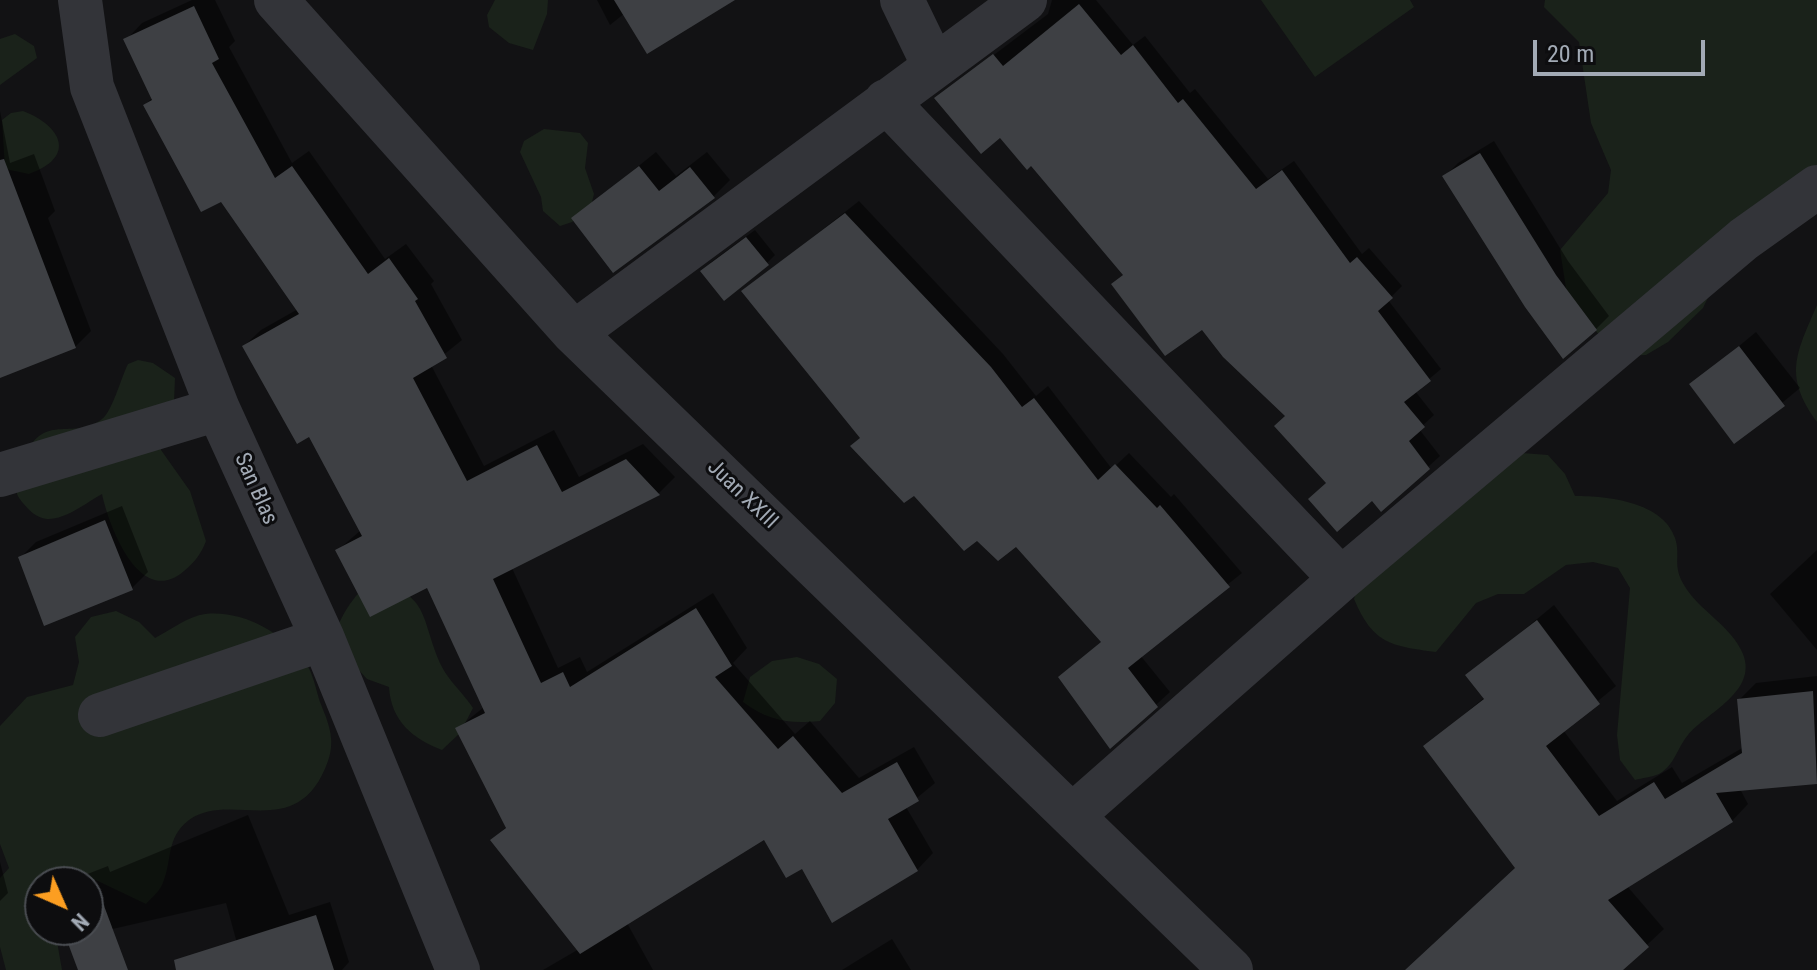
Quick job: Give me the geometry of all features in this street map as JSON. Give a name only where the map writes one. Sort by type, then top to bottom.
[{"type":"street","name":"San Blas","points":[[80,0],[92,87],[218,409],[323,639],[458,970]]},
{"type":"street","name":"Juan XXIII","points":[[276,0],[574,333],[1231,970]]},
{"type":"street","points":[[902,0],[934,66]]},
{"type":"street","points":[[574,333],[1025,0]]},
{"type":"street","points":[[886,101],[1341,579]]},
{"type":"street","points":[[1073,815],[1341,579],[1744,239],[1817,187]]},
{"type":"street","points":[[0,475],[218,409]]},
{"type":"street","points":[[100,715],[323,639]]},
{"type":"shaded area","points":[[495,0],[548,0],[547,14],[533,50],[509,43],[489,27],[487,15]]},
{"type":"shaded area","points":[[1261,0],[1410,0],[1414,7],[1315,77]]},
{"type":"shaded area","points":[[1545,0],[1817,0],[1817,174],[1735,241],[1703,308],[1668,342],[1646,355],[1619,356],[1568,301],[1560,250],[1608,193],[1611,170],[1591,123],[1579,42],[1544,7]]},
{"type":"shaded area","points":[[15,34],[34,46],[37,58],[0,85],[0,39]]},
{"type":"shaded area","points":[[23,111],[47,125],[59,142],[54,159],[29,174],[5,169],[2,120],[11,113]]},
{"type":"shaded area","points":[[544,129],[580,133],[588,143],[585,168],[594,194],[591,206],[572,222],[560,226],[543,211],[541,197],[520,152],[524,141]]},
{"type":"shaded area","points":[[1817,305],[1817,422],[1800,391],[1796,364],[1803,337]]},
{"type":"shaded area","points":[[138,360],[153,363],[175,378],[174,403],[161,438],[161,450],[190,491],[206,541],[191,564],[168,580],[154,580],[129,559],[119,543],[102,494],[68,514],[47,519],[30,511],[19,499],[16,488],[26,453],[35,439],[45,432],[90,426],[102,419],[113,402],[128,364]]},
{"type":"shaded area","points":[[1522,453],[1548,455],[1565,474],[1575,496],[1618,500],[1659,516],[1675,538],[1678,572],[1684,585],[1731,635],[1743,654],[1746,667],[1737,691],[1688,735],[1669,766],[1659,774],[1635,780],[1620,760],[1617,735],[1630,588],[1618,568],[1593,562],[1566,565],[1524,594],[1498,594],[1476,603],[1436,652],[1407,648],[1385,640],[1368,625],[1354,599],[1360,578]]},
{"type":"shaded area","points":[[373,579],[406,593],[415,602],[426,622],[442,667],[473,708],[460,733],[442,750],[405,727],[394,710],[389,687],[367,679],[332,641],[348,607]]},
{"type":"shaded area","points":[[116,611],[139,622],[155,638],[186,620],[205,614],[234,616],[274,633],[296,651],[310,671],[330,731],[330,753],[315,786],[300,801],[282,808],[206,812],[189,820],[176,834],[162,885],[146,904],[104,884],[104,866],[24,866],[24,946],[58,946],[62,970],[6,970],[0,947],[0,878],[9,868],[0,844],[0,726],[27,697],[73,685],[79,662],[75,637],[91,617]]},
{"type":"shaded area","points":[[797,657],[819,664],[837,679],[835,703],[820,721],[779,720],[743,702],[750,677],[772,661]]},
{"type":"building","points":[[614,0],[735,0],[647,54]]},
{"type":"building","points":[[1079,4],[1121,55],[1133,45],[1178,103],[1183,99],[1256,189],[1282,170],[1350,263],[1357,257],[1393,298],[1378,311],[1431,381],[1404,402],[1425,427],[1409,441],[1430,469],[1381,512],[1372,501],[1337,532],[1308,499],[1326,483],[1274,426],[1285,416],[1223,357],[1202,330],[1165,356],[1111,284],[1123,275],[1031,166],[1027,170],[1000,138],[981,154],[934,98],[993,54],[1003,66]]},
{"type":"building","points":[[194,6],[219,59],[212,63],[275,178],[292,166],[368,274],[389,258],[418,299],[415,301],[447,358],[413,378],[467,481],[537,445],[562,492],[626,459],[660,495],[493,579],[541,683],[563,672],[570,687],[696,608],[732,666],[715,677],[778,749],[793,736],[842,793],[897,762],[919,801],[888,819],[918,871],[832,923],[802,869],[786,878],[764,840],[580,954],[490,840],[506,828],[455,728],[485,713],[427,588],[370,617],[335,550],[362,536],[309,437],[297,444],[242,346],[299,314],[221,202],[201,212],[143,105],[152,100],[123,39]]},
{"type":"building","points":[[1480,153],[1556,275],[1597,330],[1563,359],[1525,307],[1442,176]]},
{"type":"building","points":[[4,159],[76,348],[0,378],[0,160]]},
{"type":"building","points":[[639,166],[659,191],[690,167],[715,198],[613,273],[571,218]]},
{"type":"building","points":[[845,213],[991,367],[1022,407],[1034,398],[1098,480],[1115,464],[1157,508],[1160,505],[1230,587],[1128,668],[1158,707],[1110,749],[1058,677],[1101,642],[1016,547],[998,561],[977,541],[964,551],[914,496],[904,503],[850,446],[860,438],[741,291]]},
{"type":"building","points":[[746,237],[769,265],[724,301],[700,271]]},
{"type":"building","points":[[1739,346],[1785,406],[1734,444],[1689,384]]},
{"type":"building","points":[[105,520],[133,590],[44,626],[18,557]]},
{"type":"building","points":[[1537,620],[1600,704],[1546,746],[1599,816],[1654,782],[1665,799],[1742,753],[1737,699],[1813,691],[1817,784],[1716,793],[1733,822],[1608,900],[1649,947],[1623,970],[1405,970],[1515,868],[1423,746],[1484,699],[1465,675]]},
{"type":"building","points":[[104,906],[128,970],[78,970],[69,946],[104,946]]},
{"type":"building","points":[[316,915],[334,970],[176,970],[174,960]]}]
